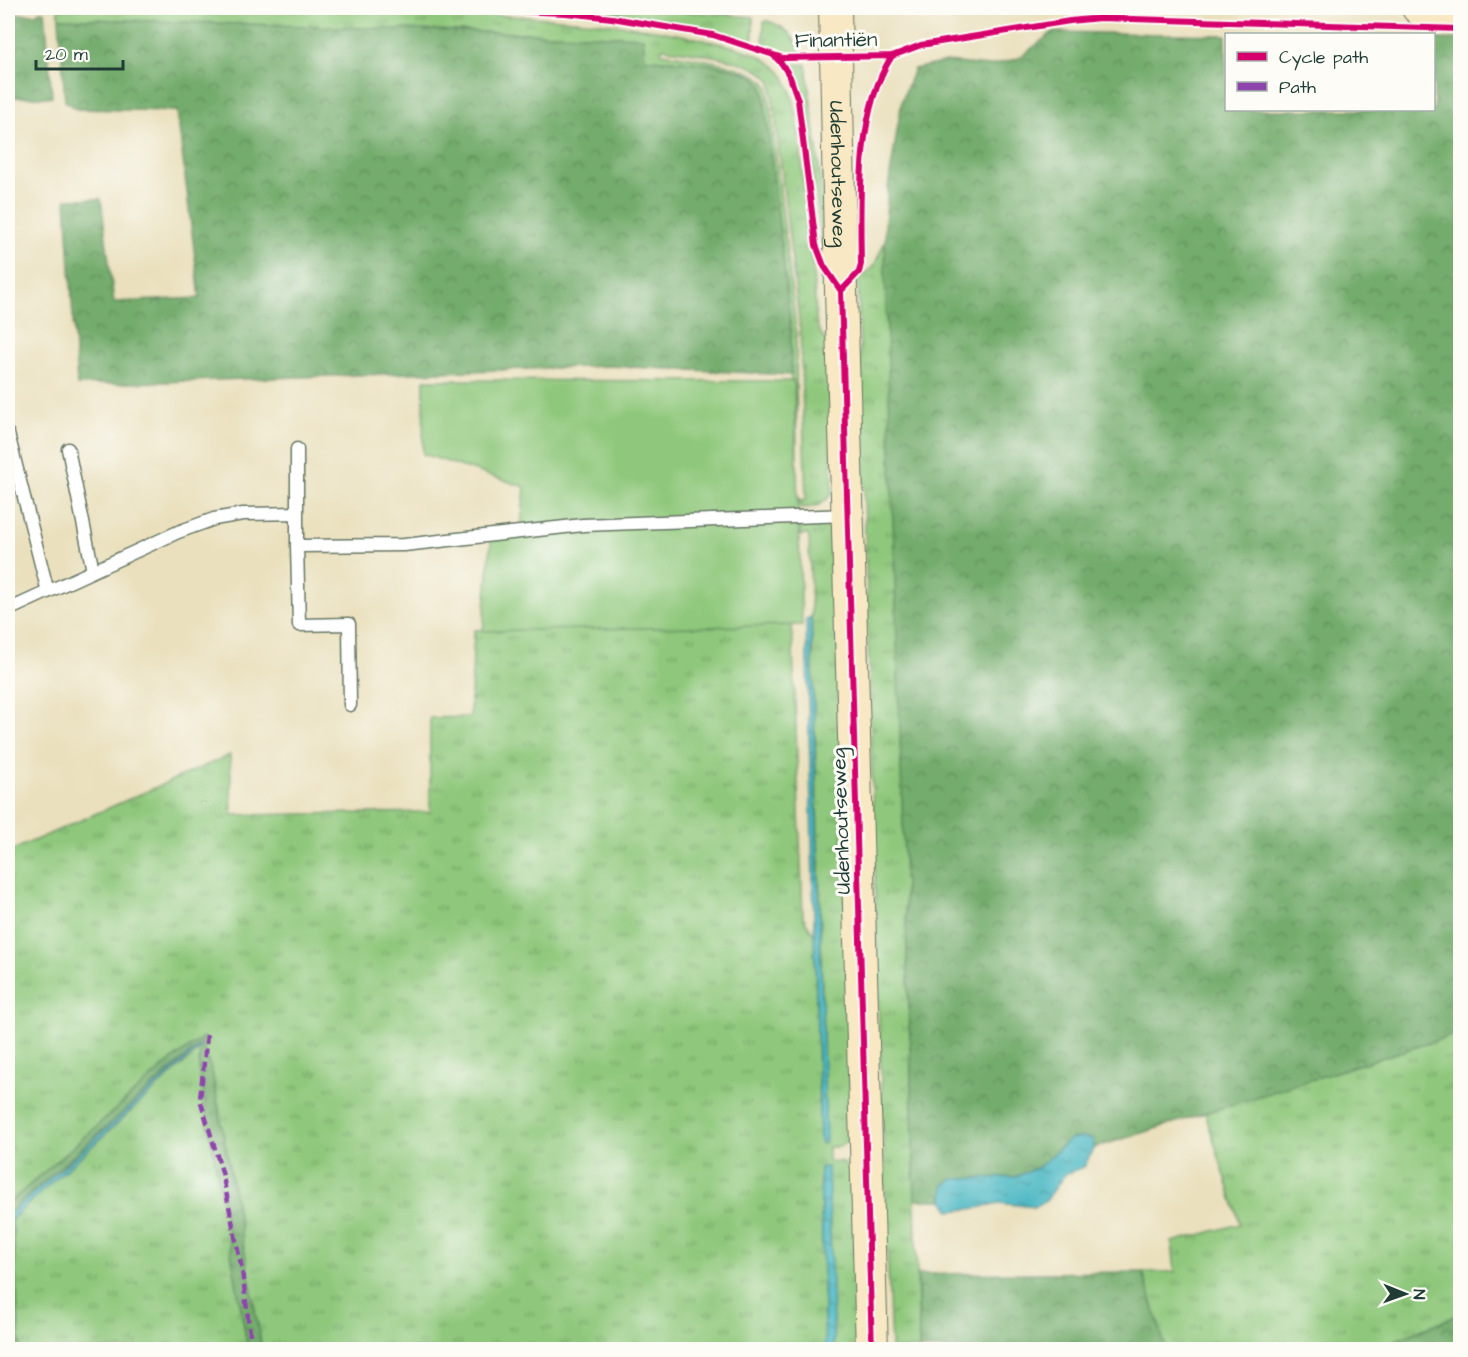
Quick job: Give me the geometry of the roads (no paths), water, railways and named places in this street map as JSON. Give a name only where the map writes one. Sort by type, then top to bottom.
[{"type":"street","name":"Udenhoutseweg","points":[[835,8],[872,1350]]},
{"type":"street","points":[[1418,8],[1461,9]]},
{"type":"lane","points":[[8,434],[48,592]]},
{"type":"lane","points":[[68,449],[93,571]]},
{"type":"lane","points":[[297,449],[299,625],[349,624],[350,705]]},
{"type":"lane","points":[[8,610],[178,532],[214,519],[243,514],[297,513]]},
{"type":"lane","points":[[297,546],[404,544],[583,525],[849,515]]},
{"type":"water","points":[[811,617],[826,1141],[822,1144],[820,1142],[806,619]]},
{"type":"water","points":[[200,1046],[200,1048],[8,1222],[8,1216]]},
{"type":"water","points":[[1083,1137],[1093,1139],[1094,1148],[1084,1167],[1065,1174],[1046,1201],[1034,1207],[999,1203],[950,1211],[943,1200],[944,1185],[953,1179],[1015,1177],[1039,1167],[1070,1139]]},
{"type":"water","points":[[828,1167],[834,1349],[825,1349],[820,1168]]}]
